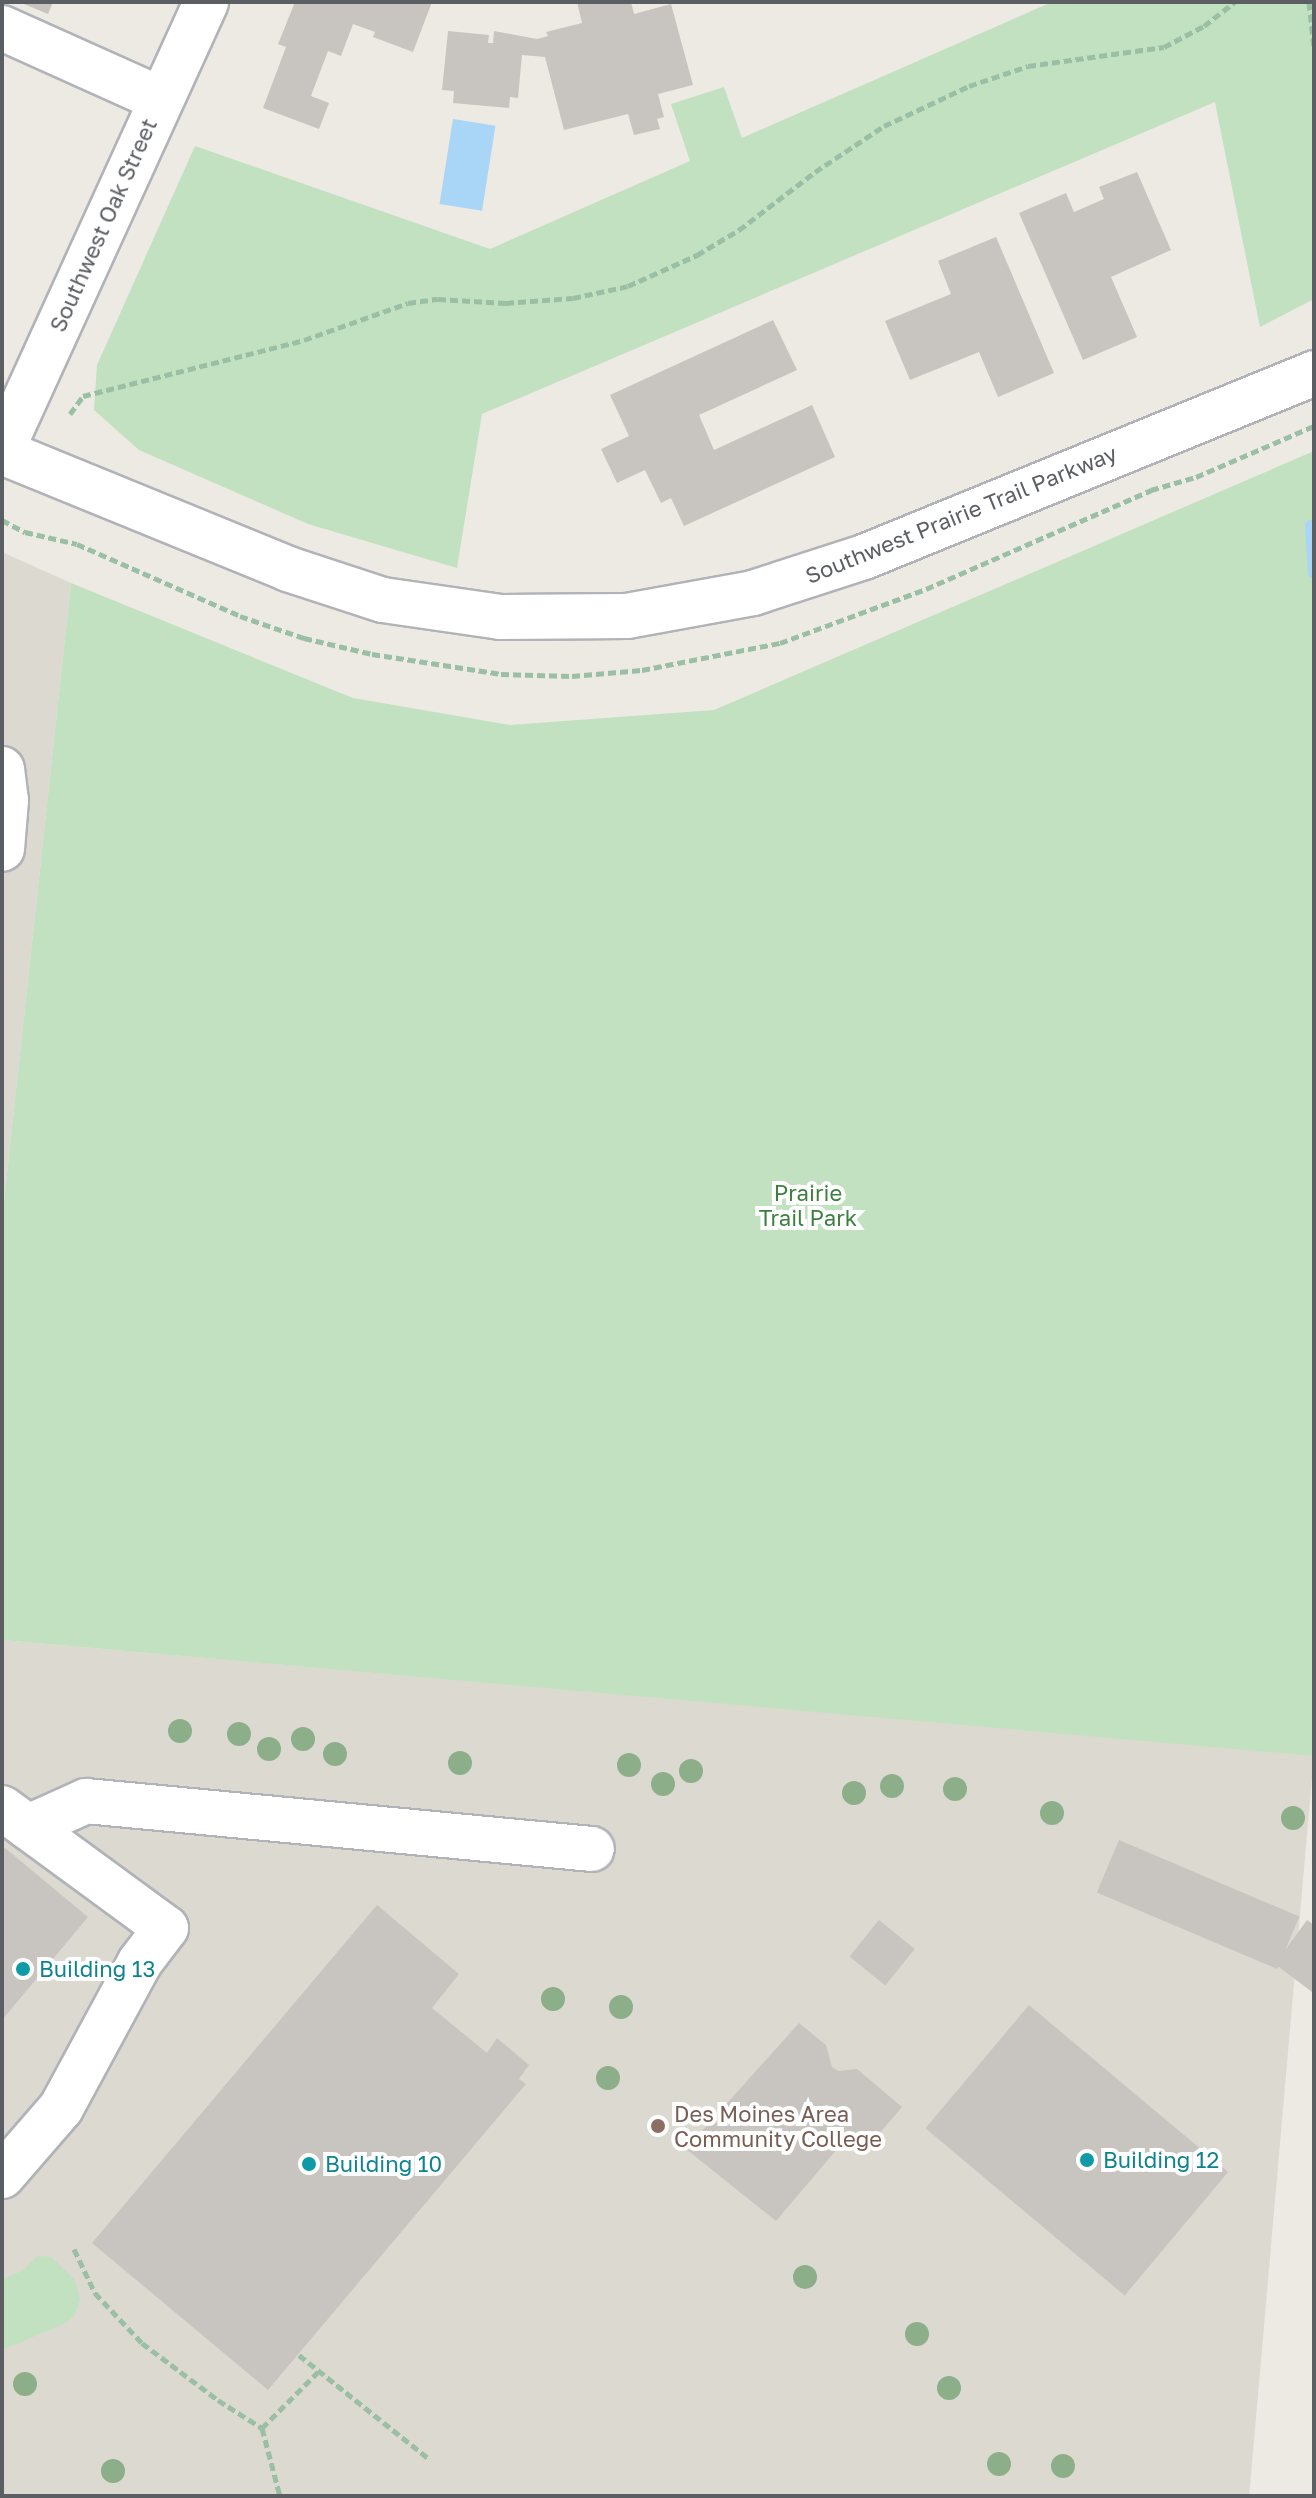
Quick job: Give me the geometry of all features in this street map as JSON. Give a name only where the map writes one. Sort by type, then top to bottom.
[{"type":"street","name":"Southwest Oak Street","points":[[2,451],[206,2]]},
{"type":"street","points":[[2,28],[160,99]]},
{"type":"street","name":"Southwest Prairie Trail Parkway","points":[[2,451],[288,569],[383,600],[501,617],[627,616],[753,593],[864,557],[1314,373]]},
{"type":"street","points":[[2,769],[6,800],[2,849]]},
{"type":"street","points":[[15,1818],[86,1801],[592,1849]]},
{"type":"street","points":[[2,2176],[61,2108],[140,1962],[166,1928],[15,1818]]},
{"type":"path","points":[[70,414],[83,396],[304,340],[408,303],[438,299],[506,303],[573,298],[628,286],[697,255],[739,230],[815,172],[884,126],[954,92],[1028,66],[1164,47],[1204,26],[1235,2]]},
{"type":"path","points":[[1309,2],[1314,49]]},
{"type":"path","points":[[74,2249],[95,2293],[142,2343],[218,2400],[262,2428],[280,2496]]},
{"type":"path","points":[[299,2355],[428,2458]]},
{"type":"path","points":[[262,2428],[320,2370]]},
{"type":"shaded area","points":[[2,552],[71,583],[2,1220]]},
{"type":"shaded area","name":"Des Moines Area Community College","points":[[2,1640],[1314,1755],[1249,2496],[2,2496]]},
{"type":"green space","points":[[1052,2],[1314,2],[1314,299],[1260,327],[1215,102],[482,414],[457,568],[308,524],[139,450],[94,410],[97,365],[195,146],[490,249],[690,161],[671,104],[724,87],[742,138]]},
{"type":"green space","name":"Prairie Trail Park","points":[[1314,451],[1314,1756],[2,1640],[2,1220],[71,583],[353,698],[510,725],[714,710]]},
{"type":"green space","points":[[38,2256],[51,2257],[75,2280],[80,2299],[75,2315],[66,2323],[2,2350],[2,2279],[22,2271]]},
{"type":"water","points":[[453,119],[495,126],[482,211],[440,204]]},
{"type":"building","points":[[19,2],[53,2],[48,14]]},
{"type":"building","points":[[295,2],[432,2],[413,52],[373,37],[375,32],[353,24],[341,56],[328,51],[311,96],[329,103],[319,129],[263,108],[286,47],[278,44]]},
{"type":"building","points":[[577,2],[631,2],[634,14],[671,4],[693,85],[658,94],[664,117],[657,119],[660,129],[634,135],[628,114],[564,130],[545,57],[522,55],[518,98],[510,97],[509,108],[453,103],[454,91],[442,90],[448,31],[489,35],[488,43],[493,43],[494,31],[537,39],[548,36],[546,32],[582,23]]},
{"type":"building","points":[[1137,172],[1171,250],[1111,277],[1137,337],[1083,360],[1019,213],[1066,193],[1074,212],[1104,199],[1099,187]]},
{"type":"building","points":[[996,237],[1054,373],[998,397],[979,352],[910,380],[885,321],[951,294],[938,261]]},
{"type":"building","points":[[773,320],[797,370],[699,415],[714,450],[812,405],[835,457],[684,526],[671,498],[661,503],[645,470],[617,483],[601,449],[629,436],[610,395]]},
{"type":"building","points":[[1119,1840],[1299,1917],[1277,1969],[1097,1892]]},
{"type":"building","name":"Building 13","points":[[5,1848],[88,1917],[2,2020],[2,1851]]},
{"type":"building","name":"Building 10","points":[[377,1905],[459,1974],[432,2008],[487,2053],[497,2038],[529,2065],[519,2079],[526,2084],[268,2390],[92,2243]]},
{"type":"building","points":[[879,1920],[915,1949],[885,1985],[849,1957]]},
{"type":"building","points":[[1307,1920],[1314,1925],[1312,1992],[1275,1964]]},
{"type":"building","name":"Building 12","points":[[1029,2005],[1228,2172],[1125,2295],[926,2128]]},
{"type":"building","points":[[799,2023],[826,2045],[832,2067],[838,2071],[857,2069],[902,2107],[867,2148],[850,2134],[776,2221],[686,2149]]},
{"type":"waterway","points":[[1311,526],[1314,573]]},
{"type":"place","name":"Building 13","points":[[23,1969]]},
{"type":"place","name":"Des Moines Area Community College","points":[[658,2126]]},
{"type":"place","name":"Building 12","points":[[1087,2160]]},
{"type":"place","name":"Building 10","points":[[309,2164]]}]
